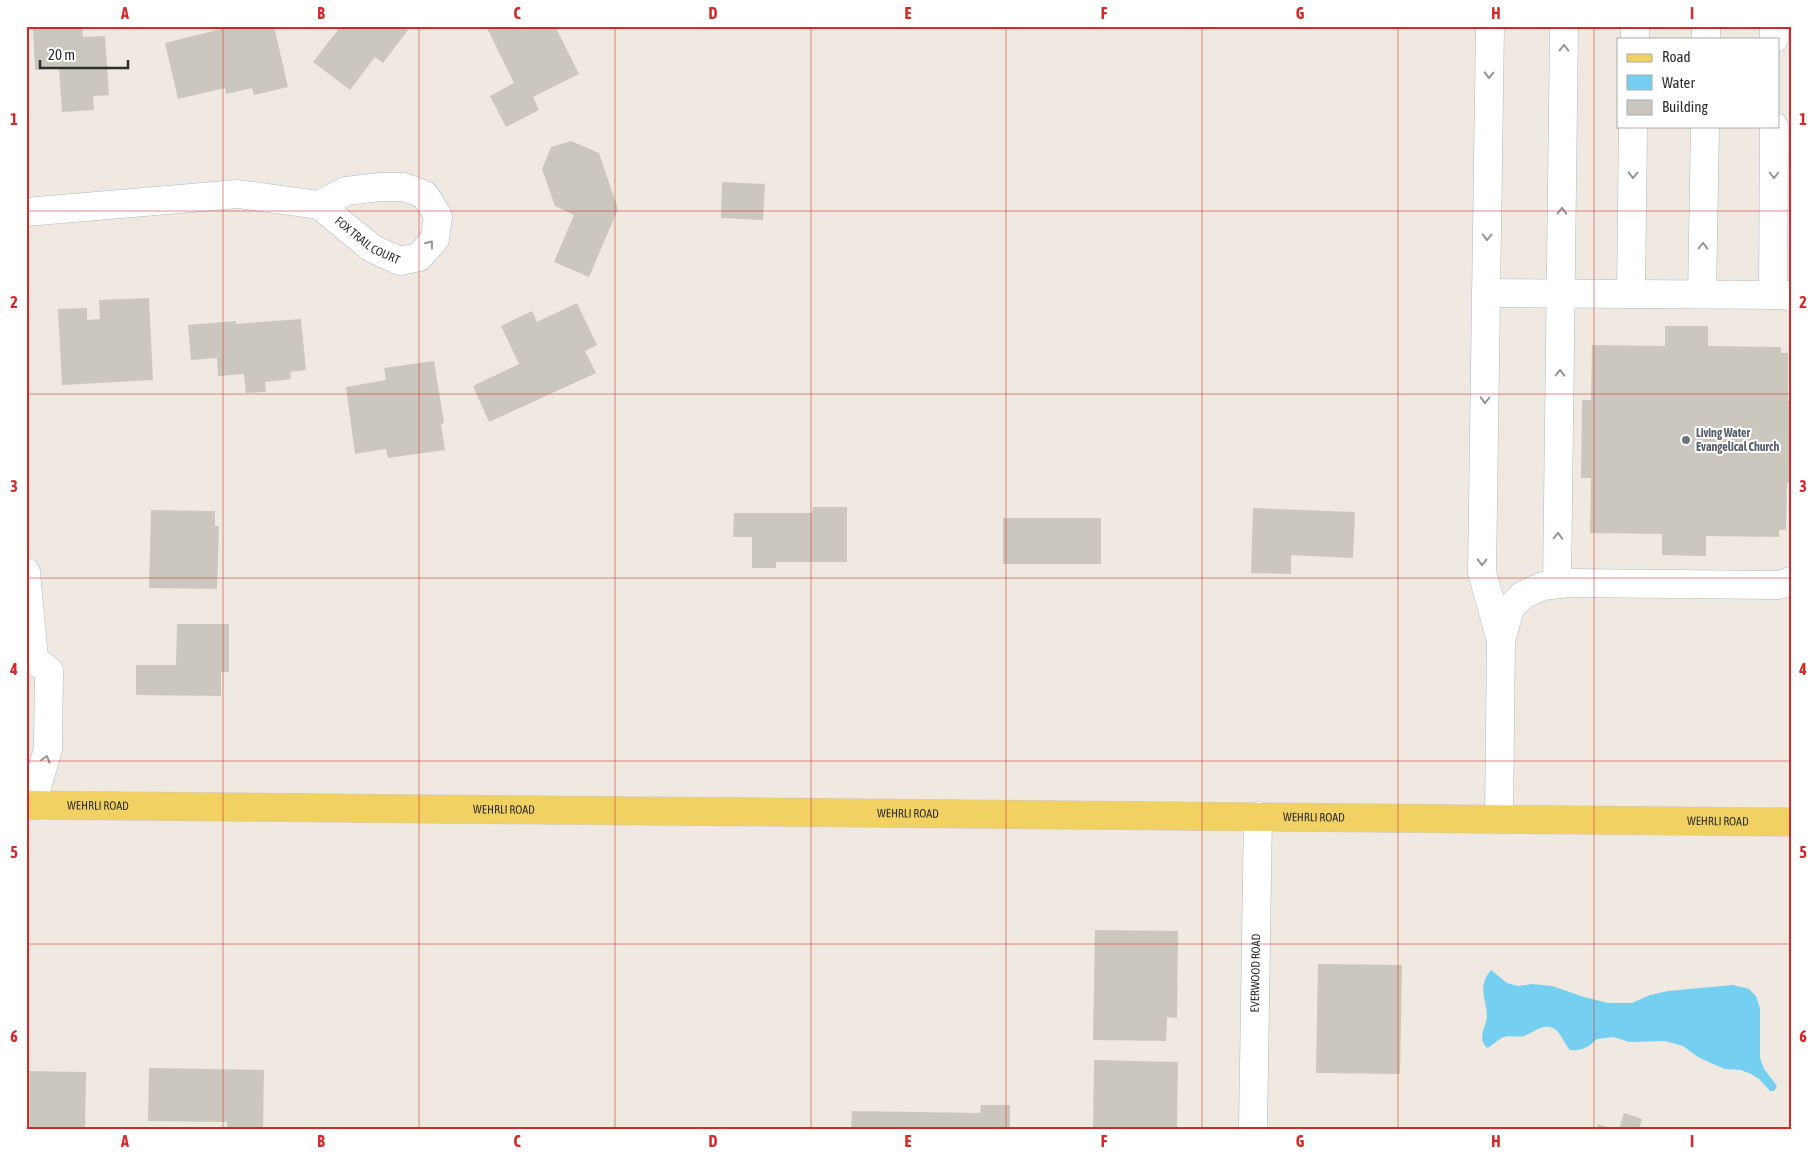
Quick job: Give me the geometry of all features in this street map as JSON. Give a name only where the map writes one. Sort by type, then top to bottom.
[{"type":"main road","name":"WEHRLI ROAD","points":[[28,800],[1791,822]]},
{"type":"street","points":[[1490,26],[1482,572],[1501,641]]},
{"type":"street","points":[[1557,584],[1564,26]]},
{"type":"street","points":[[1631,294],[1633,128]]},
{"type":"street","points":[[1702,294],[1705,128]]},
{"type":"street","points":[[1486,293],[1782,296],[1774,128]]},
{"type":"street","points":[[26,212],[238,194],[319,205]]},
{"type":"street","points":[[26,572],[30,663],[48,671],[48,749],[28,800]]},
{"type":"street","points":[[1499,819],[1501,641],[1510,608],[1523,595],[1543,586],[1557,584],[1779,584],[1791,581]]},
{"type":"street","name":"EVERWOOD ROAD","points":[[1252,1129],[1258,816]]},
{"type":"water","points":[[1491,970],[1507,983],[1518,986],[1532,984],[1552,986],[1608,1003],[1632,1003],[1650,995],[1668,991],[1733,985],[1749,989],[1756,996],[1760,1008],[1760,1058],[1764,1069],[1777,1086],[1774,1091],[1770,1091],[1759,1079],[1751,1074],[1741,1070],[1725,1069],[1698,1057],[1683,1046],[1665,1041],[1629,1042],[1614,1037],[1597,1039],[1585,1048],[1570,1050],[1556,1030],[1545,1027],[1527,1035],[1503,1038],[1487,1048],[1482,1040],[1487,1019],[1483,987]]},
{"type":"building","points":[[82,26],[83,37],[105,36],[109,95],[93,96],[94,110],[62,112],[59,68],[35,70],[33,29]]},
{"type":"building","points":[[233,26],[274,26],[288,87],[254,95],[252,88],[226,94],[225,88],[178,99],[165,43]]},
{"type":"building","points":[[341,26],[408,26],[406,29],[408,30],[383,63],[375,57],[350,90],[313,62]]},
{"type":"building","points":[[486,26],[555,26],[579,74],[533,97],[539,110],[506,127],[490,96],[514,83]]},
{"type":"building","points":[[571,141],[599,153],[618,209],[589,277],[554,262],[574,215],[555,206],[542,169],[551,147]]},
{"type":"building","points":[[722,182],[765,184],[763,220],[721,218]]},
{"type":"building","points":[[149,298],[153,380],[62,385],[58,309],[87,308],[87,320],[100,319],[99,300]]},
{"type":"building","points":[[577,303],[597,345],[585,351],[596,373],[489,422],[473,386],[519,364],[501,326],[532,311],[537,322]]},
{"type":"building","points":[[301,319],[306,370],[290,372],[291,379],[265,382],[266,392],[246,393],[244,374],[218,376],[217,358],[191,360],[188,325],[236,321],[236,324]]},
{"type":"building","name":"Living Water Evangelical Church","points":[[1665,326],[1708,326],[1708,346],[1781,347],[1781,353],[1788,353],[1788,401],[1791,401],[1790,483],[1787,483],[1786,530],[1779,530],[1779,537],[1706,536],[1706,556],[1662,555],[1662,534],[1590,533],[1591,478],[1581,478],[1582,400],[1591,400],[1592,345],[1665,346]]},
{"type":"building","points":[[434,361],[444,423],[441,424],[445,450],[388,458],[386,449],[355,454],[346,387],[386,380],[384,368]]},
{"type":"building","points":[[813,507],[847,507],[847,562],[776,562],[776,568],[752,568],[752,537],[733,537],[734,513],[812,513]]},
{"type":"building","points":[[1253,508],[1355,512],[1353,558],[1291,555],[1291,574],[1251,573]]},
{"type":"building","points":[[151,510],[215,511],[215,526],[219,526],[217,589],[149,588]]},
{"type":"building","points":[[1003,518],[1101,518],[1101,564],[1003,564]]},
{"type":"building","points":[[177,624],[229,624],[229,672],[221,672],[221,696],[136,695],[136,665],[176,665]]},
{"type":"building","points":[[1095,930],[1178,931],[1177,1018],[1167,1017],[1166,1041],[1093,1040]]},
{"type":"building","points":[[1318,964],[1402,965],[1400,1074],[1316,1073]]},
{"type":"building","points":[[1094,1060],[1178,1062],[1177,1129],[1093,1129]]},
{"type":"building","points":[[149,1068],[264,1070],[263,1129],[227,1128],[227,1122],[148,1121]]},
{"type":"building","points":[[26,1071],[86,1072],[85,1129],[26,1129]]},
{"type":"building","points":[[981,1105],[1010,1105],[1010,1129],[851,1129],[852,1111],[980,1113]]},
{"type":"building","points":[[1624,1113],[1642,1119],[1639,1129],[1619,1129]]},
{"type":"building","points":[[1598,1124],[1611,1128],[1611,1129],[1597,1129]]},
{"type":"place","name":"Living Water Evangelical Church","points":[[1686,440]]}]
